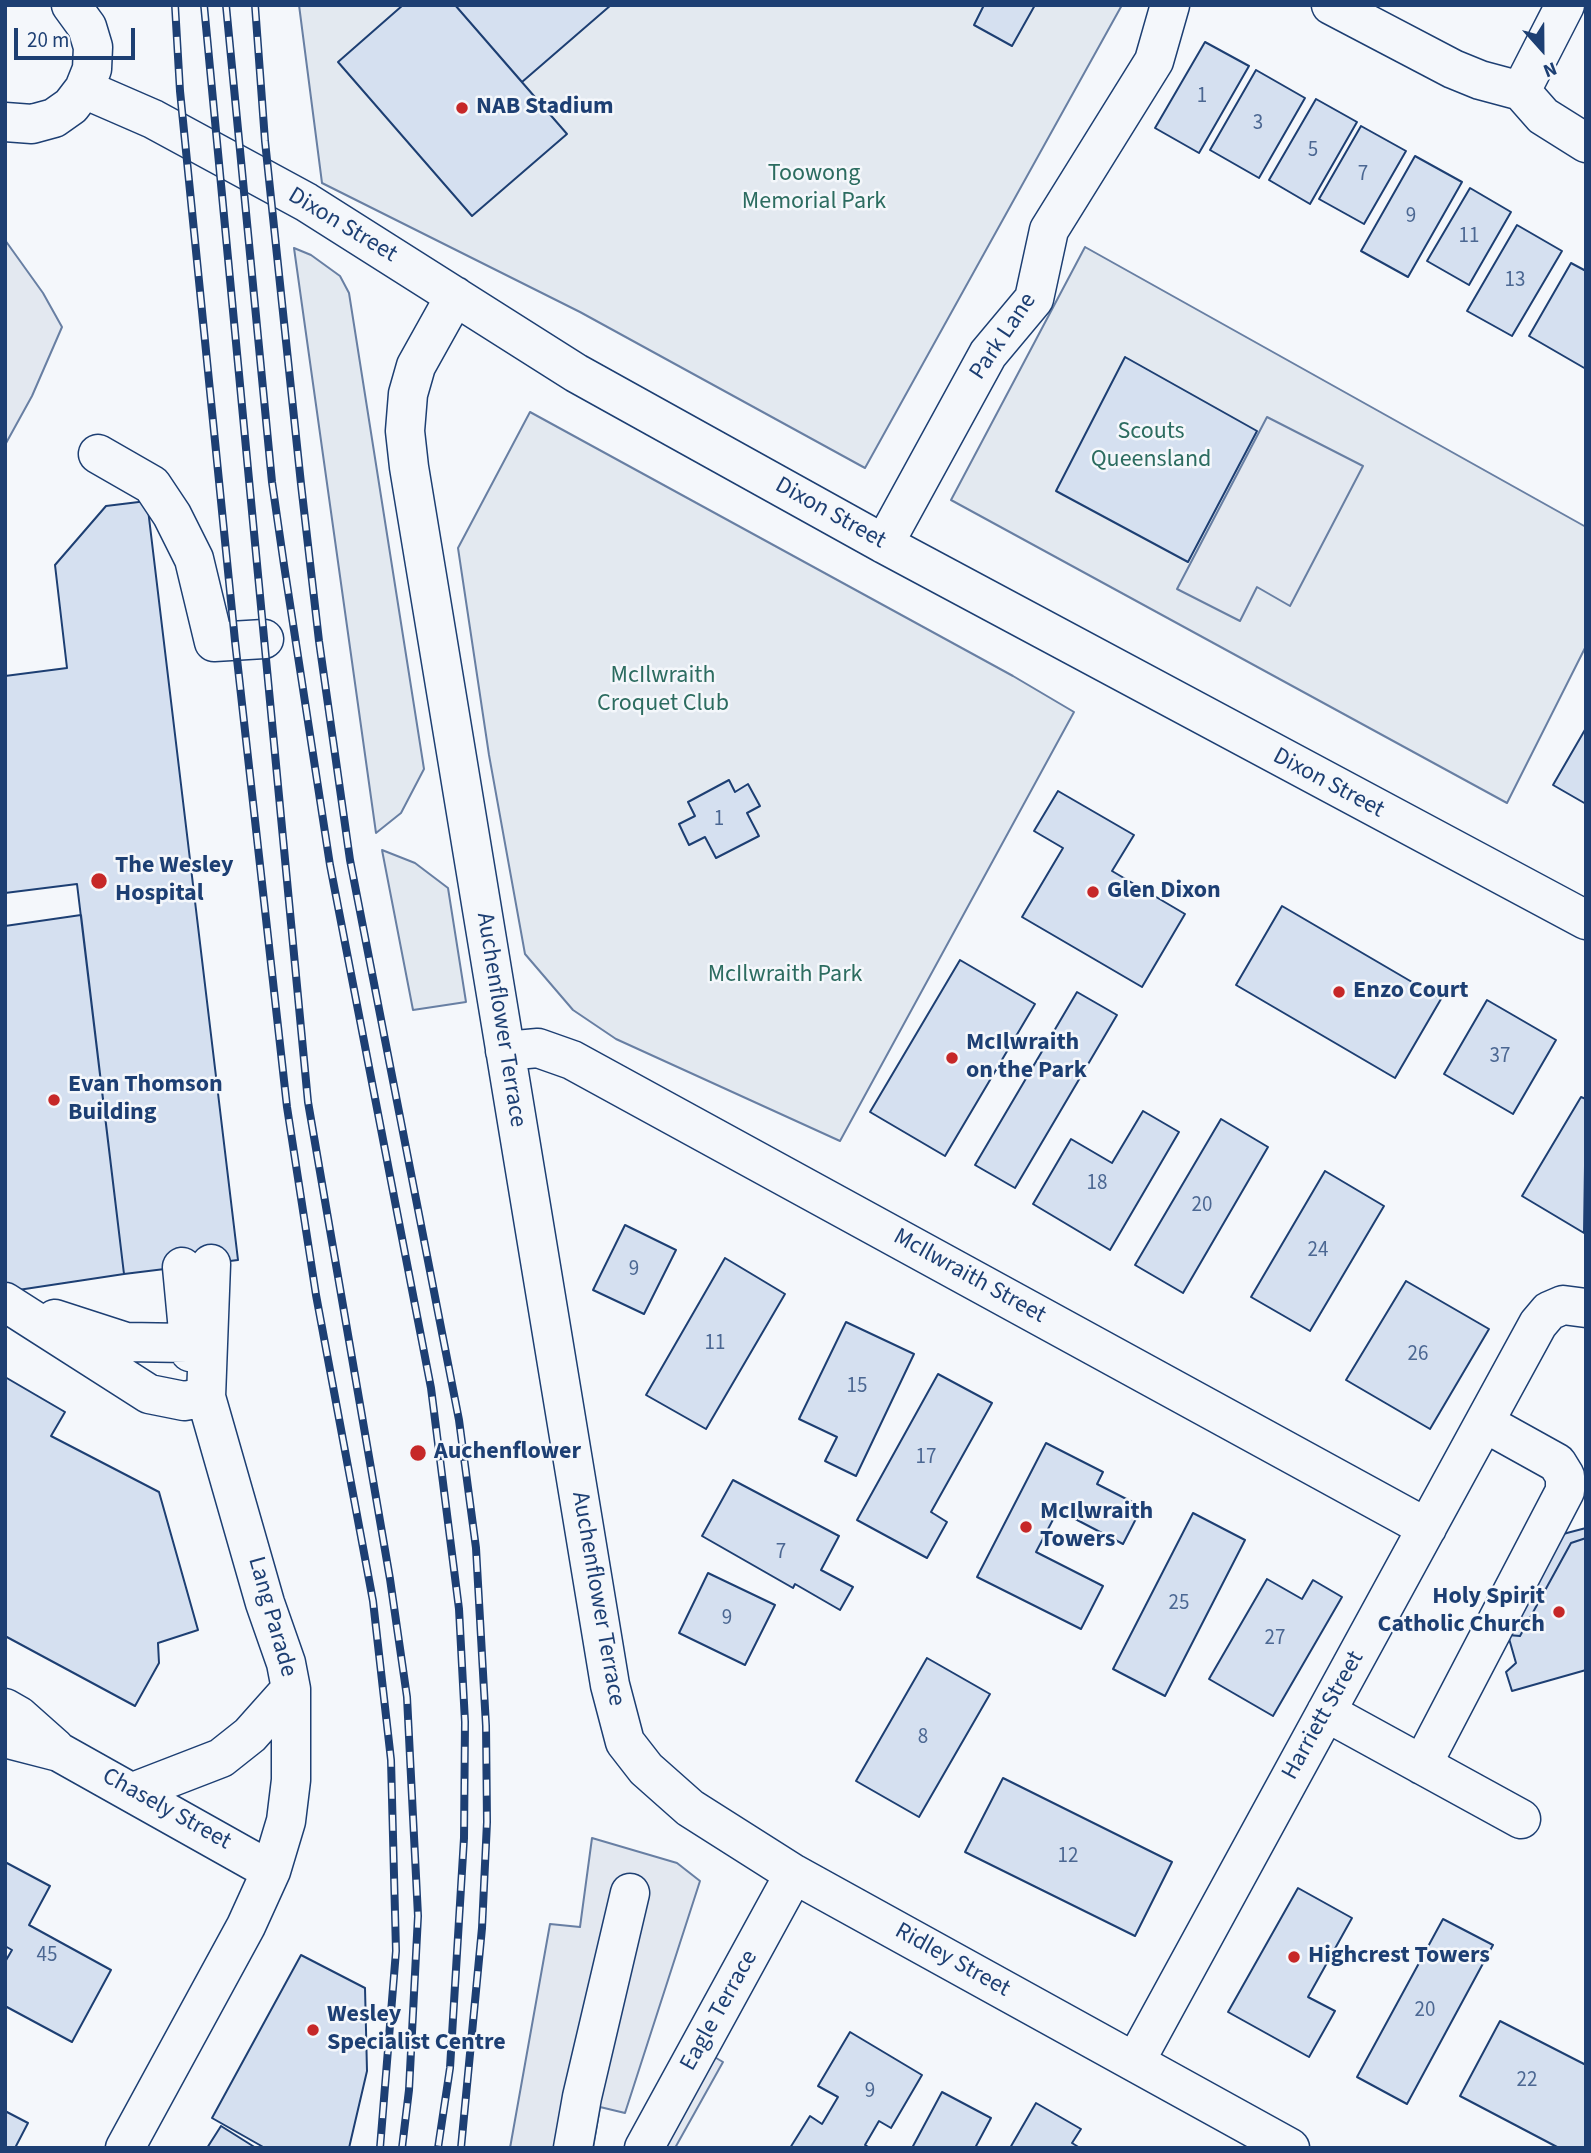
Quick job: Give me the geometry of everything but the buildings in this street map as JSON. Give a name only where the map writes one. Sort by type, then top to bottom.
[{"type":"street","points":[[5,122],[32,124],[54,118],[71,106],[84,89],[92,69],[93,47],[87,27],[71,5]]},
{"type":"street","points":[[1331,5],[1453,69],[1480,80],[1521,91],[1543,116],[1586,143]]},
{"type":"street","points":[[1521,91],[1564,5]]},
{"type":"street","name":"Park Lane","points":[[884,544],[988,354],[1034,299],[1049,230],[1154,61],[1168,10]]},
{"type":"street","name":"Dixon Street","points":[[84,89],[153,119],[306,202],[576,373],[884,544],[1586,920]]},
{"type":"street","name":"Auchenflower Terrace","points":[[455,296],[416,366],[408,394],[405,431],[610,1685],[629,1751]]},
{"type":"street","points":[[98,454],[152,485],[172,515],[194,559],[214,642],[264,639]]},
{"type":"street","name":"McIlwraith Street","points":[[505,1051],[538,1048],[572,1060],[1427,1528]]},
{"type":"street","name":"Lang Parade","points":[[125,2148],[246,1926],[271,1871],[286,1821],[291,1780],[291,1689],[206,1397],[197,1265],[187,1343]]},
{"type":"street","points":[[14,1306],[127,1342],[187,1343],[206,1397],[184,1401],[149,1394],[14,1306]]},
{"type":"street","name":"Harriett Street","points":[[1135,2062],[1538,1324],[1549,1311],[1574,1307]]},
{"type":"street","points":[[1422,1765],[1565,1491],[1565,1476],[1557,1464],[1485,1423]]},
{"type":"street","points":[[133,1792],[221,1758],[250,1735],[291,1689]]},
{"type":"street","name":"Chasely Street","points":[[5,1707],[59,1752],[271,1871]]},
{"type":"street","points":[[1326,1712],[1521,1819]]},
{"type":"street","name":"Chasely Street","points":[[5,1738],[59,1752]]},
{"type":"street","name":"Ridley Street","points":[[629,1751],[666,1789],[690,1808],[794,1874],[1290,2148]]},
{"type":"street","name":"Eagle Terrace","points":[[644,2148],[794,1874]]},
{"type":"street","points":[[573,2148],[582,2096],[630,1893]]},
{"type":"green space","name":"Toowong Memorial Park","points":[[299,5],[1122,5],[865,468],[580,312],[322,183]]},
{"type":"green space","name":"Scouts Queensland","points":[[1085,247],[1586,527],[1586,646],[1507,803],[951,500]]},
{"type":"green space","points":[[294,248],[311,255],[340,276],[349,293],[424,769],[401,813],[376,833]]},
{"type":"green space","name":"McIlwraith Croquet Club","points":[[530,412],[1074,712],[840,1141],[616,1039],[573,1010],[525,954],[489,755],[458,548]]},
{"type":"green space","points":[[382,850],[415,863],[448,888],[466,1002],[413,1010]]},
{"type":"shaded area","points":[[5,240],[43,293],[62,327],[32,396],[5,445]]},
{"type":"shaded area","points":[[1267,417],[1363,466],[1290,606],[1257,587],[1240,621],[1177,589]]},
{"type":"shaded area","points":[[592,1838],[677,1863],[700,1881],[625,2113],[600,2107],[593,2148],[510,2148],[550,1924],[580,1927]]},
{"type":"shaded area","points":[[711,2055],[723,2062],[675,2148],[659,2148]]},
{"type":"railway","points":[[175,5],[180,91],[235,641],[287,1107],[316,1295],[373,1601],[391,1760],[396,1951],[380,2148]]},
{"type":"railway","points":[[204,5],[308,1102],[390,1579],[407,1697],[418,1916],[409,2090],[402,2148]]},
{"type":"railway","points":[[226,5],[272,482],[284,565],[330,865],[431,1388],[459,1609],[465,1722],[464,1838],[450,2068],[438,2148]]},
{"type":"railway","points":[[255,5],[265,141],[301,484],[319,641],[350,860],[459,1420],[476,1548],[486,1726],[487,1822],[482,1928],[461,2148]]},
{"type":"place","name":"NAB Stadium","points":[[462,108]]},
{"type":"place","name":"The Wesley Hospital","points":[[99,881]]},
{"type":"place","name":"Glen Dixon","points":[[1093,892]]},
{"type":"place","name":"Enzo Court","points":[[1339,992]]},
{"type":"place","name":"McIlwraith on the Park","points":[[952,1058]]},
{"type":"place","name":"Evan Thomson Building","points":[[54,1100]]},
{"type":"place","name":"Auchenflower","points":[[418,1453]]},
{"type":"place","name":"McIlwraith Towers","points":[[1026,1527]]},
{"type":"place","name":"Holy Spirit Catholic Church","points":[[1559,1612]]},
{"type":"place","name":"Highcrest Towers","points":[[1294,1957]]},
{"type":"place","name":"Wesley Specialist Centre","points":[[313,2030]]},
{"type":"park label","name":"McIlwraith Park","points":[[785,976]]}]
